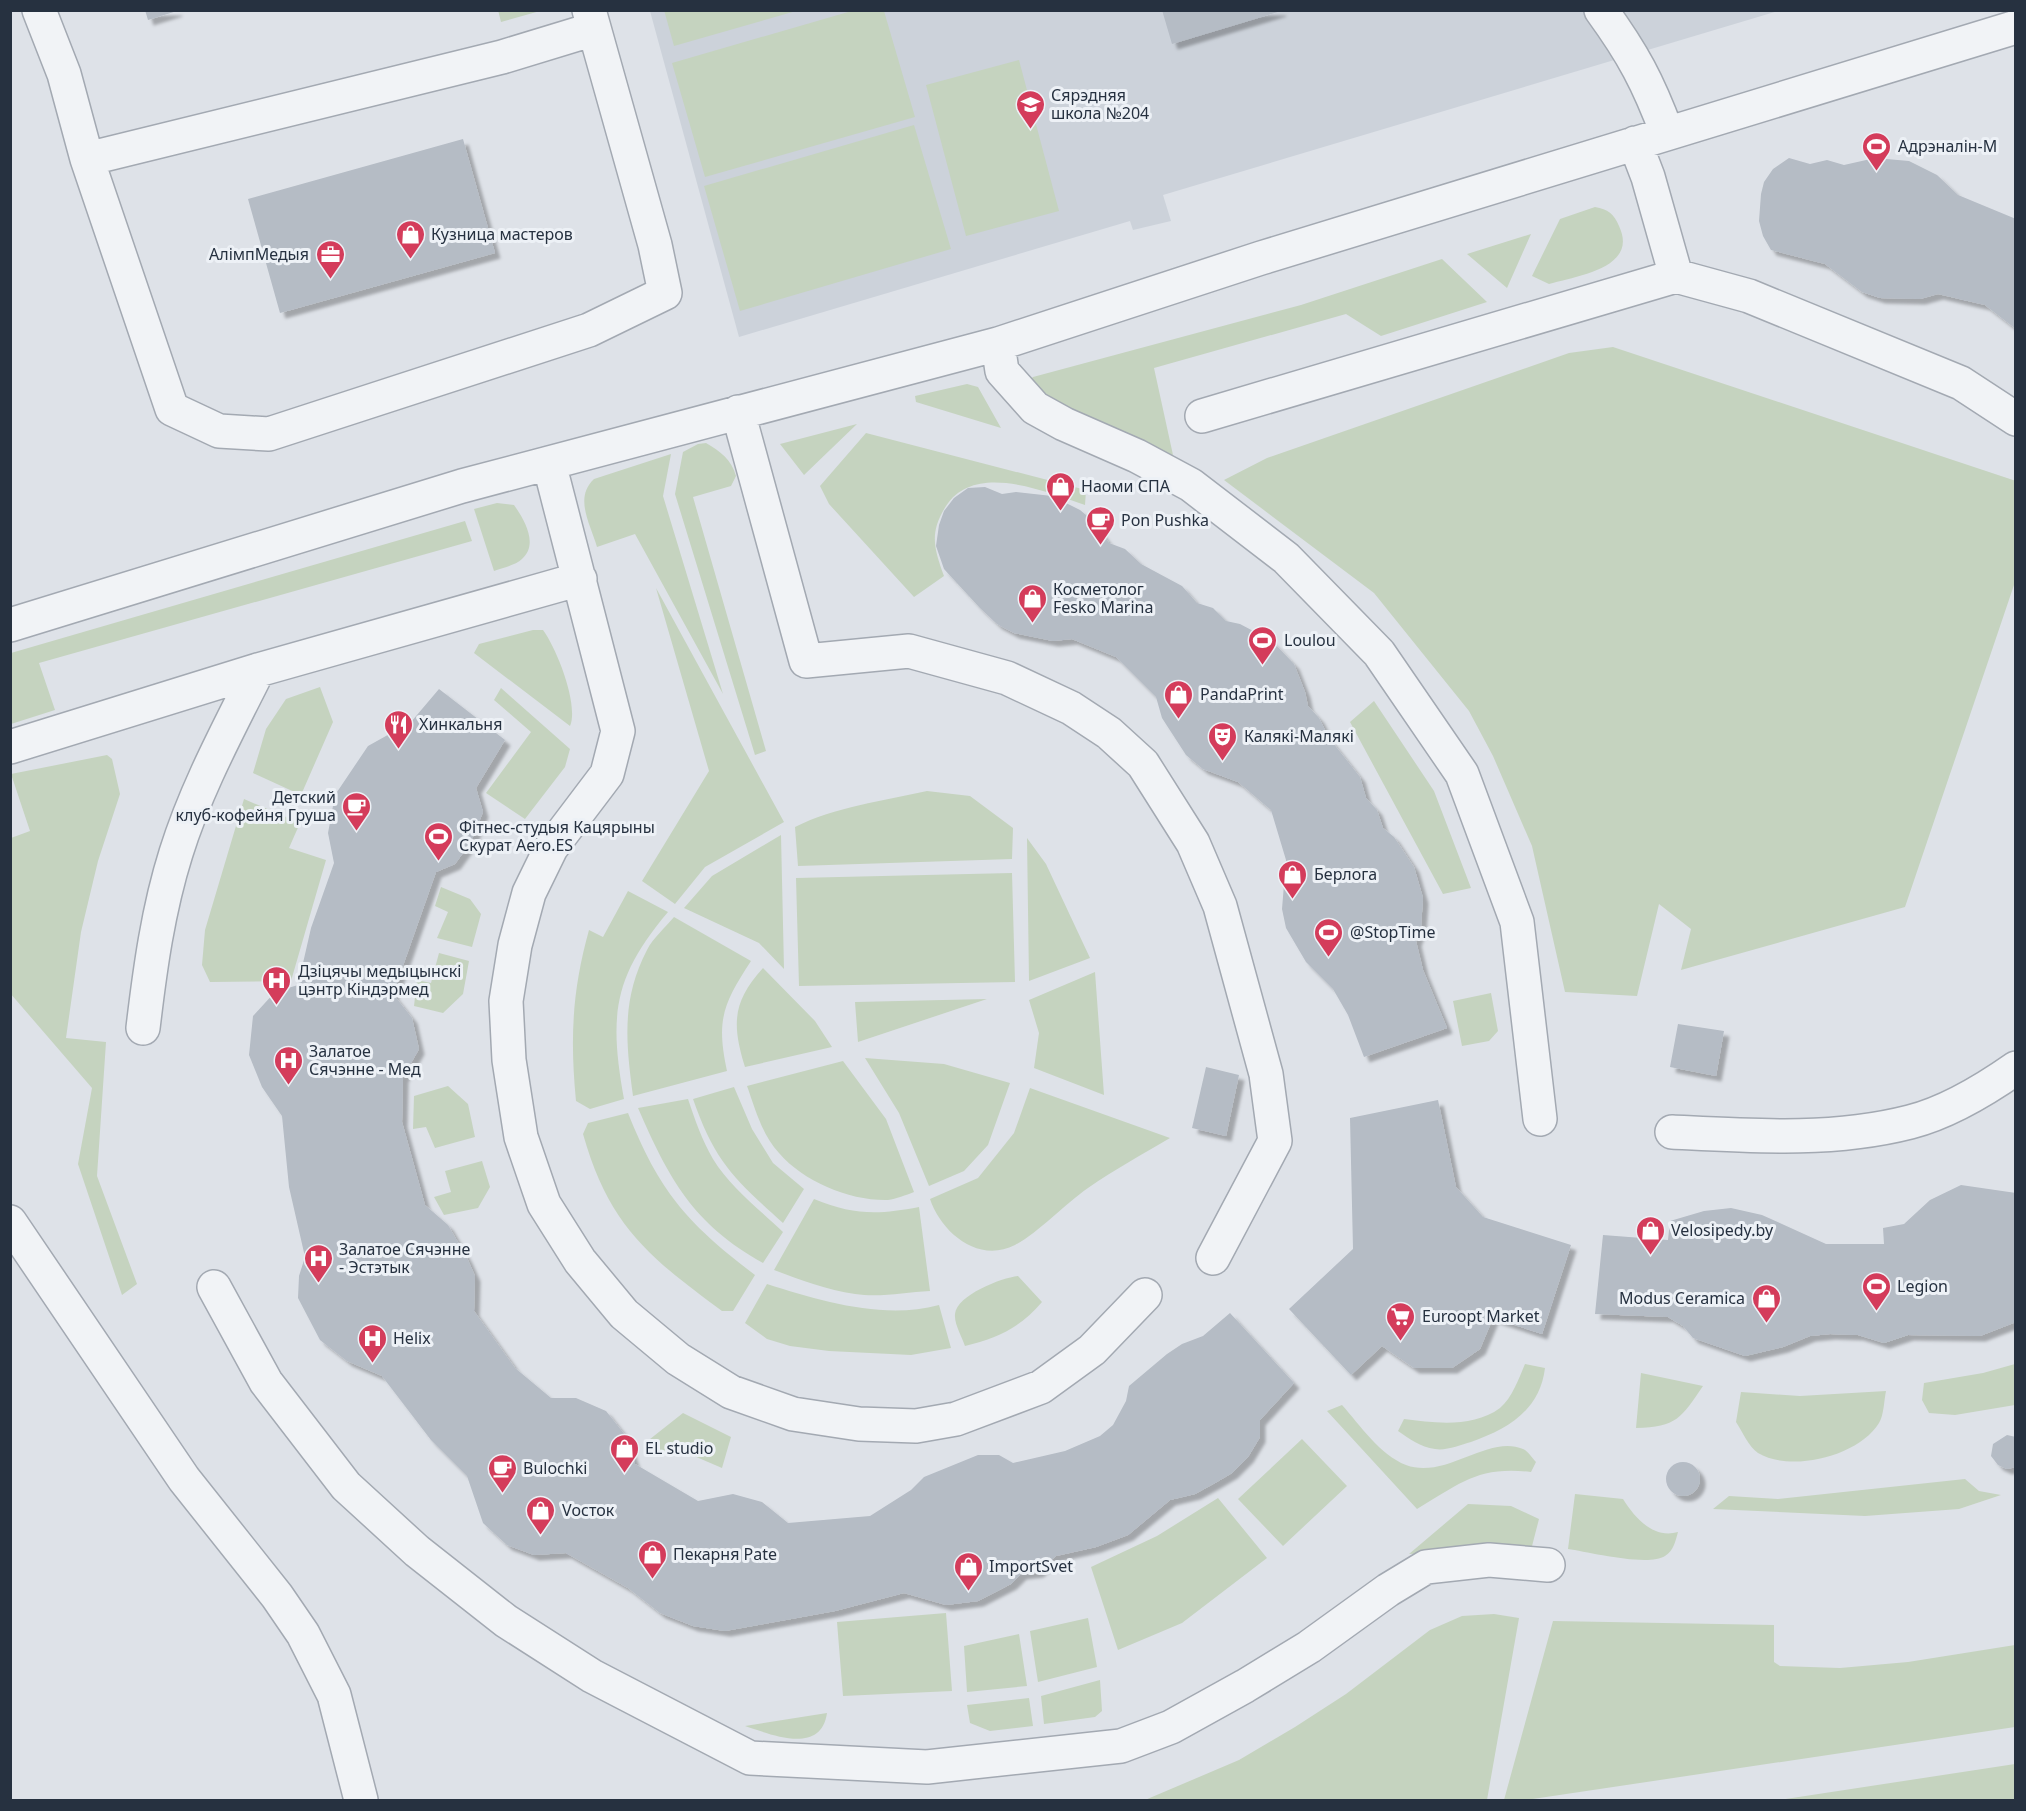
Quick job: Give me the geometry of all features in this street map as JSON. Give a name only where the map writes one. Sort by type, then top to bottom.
[{"type":"street","points":[[39,10],[64,74],[87,159],[172,409],[219,431],[269,434],[589,330],[665,293],[655,245],[591,20],[491,59],[87,159]]},
{"type":"street","points":[[1601,10],[1632,52],[1650,87],[1667,133]]},
{"type":"street","points":[[10,626],[462,486],[998,344],[1261,258],[2016,27]]},
{"type":"street","points":[[1635,143],[1648,177],[1676,276]]},
{"type":"street","points":[[1202,417],[1676,276],[1749,296],[1960,383],[2016,419]]},
{"type":"street","points":[[998,344],[1002,371],[1035,408],[1064,424],[1137,456],[1191,485],[1286,558],[1379,653],[1462,774],[1517,922],[1540,1119]]},
{"type":"street","points":[[738,412],[806,661],[909,651],[1007,678],[1071,708],[1109,733],[1143,764],[1193,843],[1220,906],[1235,955],[1266,1074],[1275,1141],[1213,1258]]},
{"type":"street","points":[[549,463],[618,731],[607,774],[551,848],[529,893],[515,945],[506,1001],[509,1060],[521,1137],[544,1204],[580,1260],[624,1314],[678,1359],[731,1392],[793,1414],[859,1424],[916,1426],[957,1419],[1041,1387],[1092,1350],[1145,1295]]},
{"type":"street","points":[[10,747],[258,670],[580,579]]},
{"type":"street","points":[[143,1028],[152,956],[176,854],[204,777],[258,670]]},
{"type":"street","points":[[1672,1132],[1760,1137],[1838,1134],[1911,1122],[1983,1091],[2016,1068]]},
{"type":"street","points":[[10,1222],[184,1479],[277,1596],[303,1634],[334,1695],[361,1800]]},
{"type":"street","points":[[214,1287],[273,1392],[346,1486],[417,1551],[506,1621],[592,1676],[750,1758],[927,1767],[1121,1746],[1172,1727],[1245,1686],[1309,1647],[1388,1590],[1426,1567],[1489,1560],[1548,1565]]},
{"type":"shaded area","name":"Сярэдняя школа №204","points":[[650,11],[1778,11],[1163,195],[1171,221],[1133,230],[1130,221],[739,337]]},
{"type":"green space","points":[[498,10],[540,10],[540,11],[501,22]]},
{"type":"green space","points":[[664,10],[796,10],[796,11],[674,46]]},
{"type":"green space","points":[[855,10],[884,11],[915,117],[705,177],[672,63]]},
{"type":"green space","points":[[1019,60],[1059,211],[966,236],[926,85]]},
{"type":"green space","points":[[914,125],[951,249],[740,311],[704,186]]},
{"type":"green space","points":[[1595,207],[1610,213],[1619,226],[1623,240],[1620,252],[1613,261],[1589,273],[1549,284],[1532,276],[1560,219]]},
{"type":"green space","points":[[1531,234],[1507,288],[1467,254]]},
{"type":"green space","points":[[1442,259],[1487,302],[1381,336],[1346,314],[1154,368],[1173,455],[1137,446],[1024,386],[1033,377],[1301,305]]},
{"type":"green space","points":[[1613,347],[2016,481],[2015,582],[1905,907],[1681,970],[1691,929],[1659,904],[1637,996],[1565,992],[1532,846],[1493,756],[1469,711],[1374,593],[1224,480],[1267,458],[1569,353]]},
{"type":"green space","points":[[967,384],[978,387],[1001,428],[916,402],[915,396]]},
{"type":"green space","points":[[857,424],[804,475],[780,444]]},
{"type":"green space","points":[[866,433],[1086,490],[1085,505],[1032,488],[992,482],[974,485],[959,493],[946,506],[935,533],[936,549],[944,576],[914,597],[829,504],[820,486]]},
{"type":"green space","points":[[706,443],[725,456],[736,476],[731,486],[693,497],[766,751],[755,755],[675,494],[683,452],[698,444]]},
{"type":"green space","points":[[671,454],[663,496],[723,694],[635,534],[597,547],[585,511],[585,494],[594,479]]},
{"type":"green space","points":[[497,503],[514,505],[522,517],[530,539],[527,553],[522,559],[513,565],[494,571],[474,509]]},
{"type":"green space","points":[[465,521],[472,541],[39,663],[55,710],[11,724],[11,653]]},
{"type":"green space","points":[[656,588],[784,822],[705,867],[675,904],[642,881],[709,771]]},
{"type":"green space","points":[[533,630],[543,630],[560,663],[572,705],[570,726],[474,653],[479,644]]},
{"type":"green space","points":[[320,687],[333,722],[301,795],[253,773],[266,729],[286,699]]},
{"type":"green space","points":[[501,688],[570,749],[565,767],[525,819],[486,793],[531,732],[494,700]]},
{"type":"green space","points":[[1374,701],[1434,791],[1471,888],[1443,894],[1350,722]]},
{"type":"green space","points":[[107,755],[112,759],[120,794],[98,861],[81,932],[66,1038],[106,1042],[97,1176],[137,1284],[122,1295],[78,1164],[92,1088],[10,993],[11,838],[30,831],[11,774]]},
{"type":"green space","points":[[927,791],[970,796],[1013,828],[1012,859],[798,866],[795,827],[843,809]]},
{"type":"green space","points":[[244,799],[300,823],[289,848],[326,860],[291,981],[210,982],[202,965],[205,930]]},
{"type":"green space","points":[[781,835],[784,969],[759,943],[684,908],[712,876]]},
{"type":"green space","points":[[1027,838],[1046,864],[1090,958],[1029,981]]},
{"type":"green space","points":[[1012,873],[1015,982],[799,986],[796,878]]},
{"type":"green space","points":[[441,887],[470,899],[481,914],[472,947],[437,938],[448,912],[435,906]]},
{"type":"green space","points":[[628,891],[668,912],[636,957],[626,978],[620,999],[617,1044],[624,1099],[590,1109],[576,1101],[574,1078],[574,1015],[579,974],[589,930],[603,937]]},
{"type":"green space","points":[[674,917],[751,961],[734,989],[724,1013],[722,1038],[727,1071],[633,1096],[627,1040],[629,1004],[633,986],[650,946]]},
{"type":"green space","points":[[439,953],[469,961],[463,994],[443,1013],[414,1006],[417,980],[431,983]]},
{"type":"green space","points":[[763,968],[815,1021],[832,1047],[745,1067],[738,1039],[740,1003],[745,992]]},
{"type":"green space","points":[[1095,972],[1104,1095],[1034,1068],[1039,1033],[1029,1000]]},
{"type":"green space","points":[[1491,993],[1498,1031],[1489,1041],[1462,1046],[1453,1001]]},
{"type":"green space","points":[[987,999],[858,1042],[855,1002]]},
{"type":"green space","points":[[865,1058],[944,1064],[1010,1083],[988,1145],[964,1171],[929,1186],[899,1113]]},
{"type":"green space","points":[[843,1061],[886,1119],[914,1192],[888,1200],[858,1197],[829,1188],[801,1173],[779,1153],[768,1138],[747,1086]]},
{"type":"green space","points":[[448,1086],[468,1104],[475,1137],[435,1148],[426,1127],[413,1129],[414,1096]]},
{"type":"green space","points":[[734,1087],[752,1129],[773,1163],[804,1189],[783,1223],[751,1194],[728,1168],[709,1139],[693,1099]]},
{"type":"green space","points":[[1030,1088],[1170,1138],[1088,1188],[1015,1245],[1001,1250],[975,1247],[963,1242],[952,1233],[935,1211],[930,1199],[978,1178],[1014,1133]]},
{"type":"green space","points":[[688,1099],[705,1145],[720,1169],[746,1198],[783,1232],[763,1263],[718,1232],[686,1198],[661,1157],[638,1108]]},
{"type":"green space","points":[[628,1113],[652,1165],[678,1204],[711,1239],[755,1275],[733,1311],[722,1311],[653,1256],[619,1216],[605,1193],[593,1166],[583,1134],[588,1123]]},
{"type":"green space","points":[[482,1161],[490,1187],[478,1208],[444,1215],[434,1197],[451,1192],[445,1171]]},
{"type":"green space","points":[[814,1199],[841,1208],[866,1212],[919,1207],[930,1291],[883,1295],[855,1294],[824,1287],[774,1270]]},
{"type":"green space","points":[[1018,1276],[1042,1302],[1025,1319],[1007,1331],[965,1346],[955,1314],[963,1300],[1001,1280]]},
{"type":"green space","points":[[767,1284],[830,1302],[874,1309],[918,1309],[939,1305],[951,1348],[911,1355],[829,1351],[790,1346],[767,1339],[745,1323]]},
{"type":"green space","points":[[1525,1364],[1545,1368],[1537,1395],[1520,1416],[1497,1431],[1471,1442],[1439,1449],[1420,1445],[1398,1431],[1404,1419],[1454,1422],[1478,1419],[1489,1414],[1500,1408],[1508,1399]]},
{"type":"green space","points":[[2015,1364],[2015,1405],[1955,1415],[1929,1413],[1922,1400],[1924,1383],[1983,1373]]},
{"type":"green space","points":[[1641,1373],[1703,1386],[1677,1419],[1661,1426],[1636,1428]]},
{"type":"green space","points":[[1886,1391],[1881,1420],[1869,1435],[1841,1452],[1823,1458],[1806,1461],[1772,1459],[1755,1450],[1736,1422],[1741,1392],[1800,1396]]},
{"type":"green space","points":[[1342,1405],[1379,1447],[1406,1465],[1421,1468],[1436,1467],[1481,1451],[1510,1446],[1525,1450],[1536,1462],[1531,1472],[1497,1472],[1471,1478],[1417,1509],[1327,1411]]},
{"type":"green space","points":[[683,1413],[731,1437],[722,1468],[680,1450],[664,1455],[645,1443]]},
{"type":"green space","points":[[1302,1439],[1347,1486],[1283,1546],[1238,1499]]},
{"type":"green space","points":[[1965,1479],[1979,1491],[2001,1495],[1959,1509],[1865,1516],[1713,1509],[1729,1496],[1778,1499]]},
{"type":"green space","points":[[1575,1494],[1623,1499],[1639,1520],[1653,1530],[1678,1532],[1672,1548],[1665,1556],[1646,1560],[1618,1558],[1568,1549]]},
{"type":"green space","points":[[1218,1498],[1267,1558],[1182,1623],[1118,1650],[1091,1567],[1157,1536]]},
{"type":"green space","points":[[1468,1504],[1511,1506],[1539,1519],[1531,1550],[1409,1554]]},
{"type":"green space","points":[[946,1613],[952,1691],[843,1696],[837,1622]]},
{"type":"green space","points":[[1494,1614],[1519,1618],[1487,1800],[1145,1800],[1239,1760],[1295,1727],[1346,1694],[1430,1630],[1462,1616]]},
{"type":"green space","points":[[1088,1618],[1097,1667],[1038,1682],[1030,1631]]},
{"type":"green space","points":[[1553,1621],[1774,1625],[1774,1662],[1780,1666],[1840,1668],[1908,1662],[2015,1645],[2015,1727],[1526,1800],[1504,1800]]},
{"type":"green space","points":[[1019,1634],[1027,1686],[967,1692],[964,1646]]},
{"type":"green space","points":[[1100,1680],[1102,1711],[1095,1717],[1044,1724],[1041,1696]]},
{"type":"green space","points":[[1029,1698],[1033,1726],[990,1731],[970,1723],[967,1705]]},
{"type":"green space","points":[[827,1713],[823,1726],[815,1734],[805,1738],[780,1737],[745,1726]]},
{"type":"green space","points":[[2015,1764],[2015,1800],[1779,1800]]},
{"type":"building","points":[[145,10],[177,10],[177,11],[148,20]]},
{"type":"building","points":[[1162,10],[1281,10],[1281,11],[1172,44]]},
{"type":"building","points":[[463,139],[495,253],[280,313],[248,199]]},
{"type":"building","points":[[1789,158],[1810,164],[1827,160],[1844,165],[1875,158],[1909,161],[1937,175],[1958,195],[2016,219],[2016,329],[1985,305],[1938,294],[1920,299],[1880,298],[1862,292],[1825,264],[1771,250],[1763,236],[1759,221],[1761,194],[1764,182],[1773,169]]},
{"type":"building","points":[[985,487],[1002,494],[1016,492],[1052,496],[1080,510],[1092,520],[1109,543],[1125,549],[1141,564],[1182,586],[1197,603],[1213,608],[1226,621],[1240,624],[1272,641],[1294,664],[1308,706],[1319,718],[1329,738],[1360,777],[1366,798],[1377,810],[1383,828],[1394,837],[1414,867],[1423,898],[1421,927],[1416,941],[1423,970],[1447,1028],[1364,1057],[1348,1015],[1333,989],[1306,962],[1286,928],[1282,909],[1286,860],[1271,810],[1238,782],[1203,769],[1186,755],[1162,718],[1156,697],[1116,657],[1072,639],[1053,641],[1014,633],[997,624],[944,569],[936,546],[944,511],[954,498],[968,488]]},
{"type":"building","points":[[439,689],[505,740],[476,788],[483,812],[471,842],[455,864],[436,872],[393,994],[412,1018],[419,1049],[403,1077],[402,1122],[425,1205],[448,1225],[467,1258],[475,1276],[474,1311],[515,1368],[551,1398],[576,1398],[606,1411],[625,1435],[635,1464],[698,1501],[733,1494],[762,1502],[788,1523],[870,1516],[911,1490],[924,1477],[978,1455],[999,1455],[1013,1463],[1065,1451],[1100,1436],[1113,1425],[1126,1401],[1129,1386],[1167,1354],[1182,1344],[1203,1336],[1230,1313],[1294,1383],[1260,1420],[1260,1437],[1248,1457],[1232,1473],[1215,1483],[1195,1494],[1170,1500],[1128,1535],[1096,1547],[1056,1556],[1038,1572],[1021,1574],[1011,1584],[978,1601],[946,1605],[904,1593],[835,1611],[725,1631],[693,1626],[660,1613],[628,1588],[566,1553],[534,1555],[507,1545],[483,1523],[467,1476],[431,1440],[382,1376],[347,1361],[320,1340],[298,1298],[299,1276],[305,1257],[289,1187],[282,1116],[262,1087],[249,1055],[253,1016],[275,992],[298,985],[311,928],[334,863],[328,833],[335,795],[368,746],[411,722]]},
{"type":"building","points":[[1678,1024],[1724,1031],[1716,1076],[1670,1067]]},
{"type":"building","points":[[1206,1067],[1239,1075],[1226,1136],[1192,1128]]},
{"type":"building","points":[[1438,1100],[1456,1187],[1483,1217],[1571,1245],[1542,1334],[1493,1318],[1480,1349],[1452,1368],[1414,1368],[1382,1346],[1351,1375],[1289,1309],[1353,1249],[1350,1118]]},
{"type":"building","points":[[1961,1185],[2016,1193],[2016,1322],[1980,1336],[1908,1335],[1884,1343],[1858,1335],[1830,1334],[1810,1336],[1783,1347],[1745,1356],[1693,1338],[1683,1326],[1668,1317],[1595,1314],[1603,1235],[1668,1240],[1670,1221],[1704,1211],[1731,1208],[1762,1215],[1826,1244],[1884,1244],[1883,1228],[1904,1224],[1930,1200]]},
{"type":"building","points":[[2007,1435],[2016,1437],[2016,1467],[2007,1469],[1998,1465],[1991,1456],[1993,1444]]},
{"type":"building","points":[[1683,1462],[1695,1467],[1700,1479],[1695,1491],[1683,1496],[1671,1491],[1666,1479],[1671,1467]]},
{"type":"place","name":"Сярэдняя школа №204","points":[[1030,130]]},
{"type":"place","name":"Адрэналін-М","points":[[1877,172]]},
{"type":"place","name":"Кузница мастеров","points":[[410,260]]},
{"type":"place","name":"АлімпМедыя","points":[[330,280]]},
{"type":"place","name":"Наоми СПА","points":[[1060,512]]},
{"type":"place","name":"Pon Pushka","points":[[1100,546]]},
{"type":"place","name":"Косметолог Fesko Marina","points":[[1032,624]]},
{"type":"place","name":"Loulou","points":[[1263,666]]},
{"type":"place","name":"PandaPrint","points":[[1179,720]]},
{"type":"place","name":"Хинкальня","points":[[398,750]]},
{"type":"place","name":"Калякі-Малякі","points":[[1223,762]]},
{"type":"place","name":"Детский клуб-кофейня Груша","points":[[357,832]]},
{"type":"place","name":"Фітнес-студыя Кацярыны Скурат Aero.ES","points":[[438,862]]},
{"type":"place","name":"Берлога","points":[[1293,900]]},
{"type":"place","name":"@StopTime","points":[[1329,958]]},
{"type":"place","name":"Дзіцячы медыцынскі цэнтр Кіндэрмед","points":[[277,1006]]},
{"type":"place","name":"Залатое Сячэнне - Мед","points":[[288,1086]]},
{"type":"place","name":"Velosipedy.by","points":[[1650,1256]]},
{"type":"place","name":"Залатое Сячэнне - Эстэтык","points":[[318,1284]]},
{"type":"place","name":"Legion","points":[[1876,1312]]},
{"type":"place","name":"Modus Ceramica","points":[[1766,1324]]},
{"type":"place","name":"Euroopt Market","points":[[1401,1342]]},
{"type":"place","name":"Helix","points":[[372,1364]]},
{"type":"place","name":"EL studio","points":[[624,1474]]},
{"type":"place","name":"Bulochki","points":[[502,1494]]},
{"type":"place","name":"Vосток","points":[[541,1536]]},
{"type":"place","name":"Пекарня Pate","points":[[652,1580]]},
{"type":"place","name":"ImportSvet","points":[[968,1592]]}]
